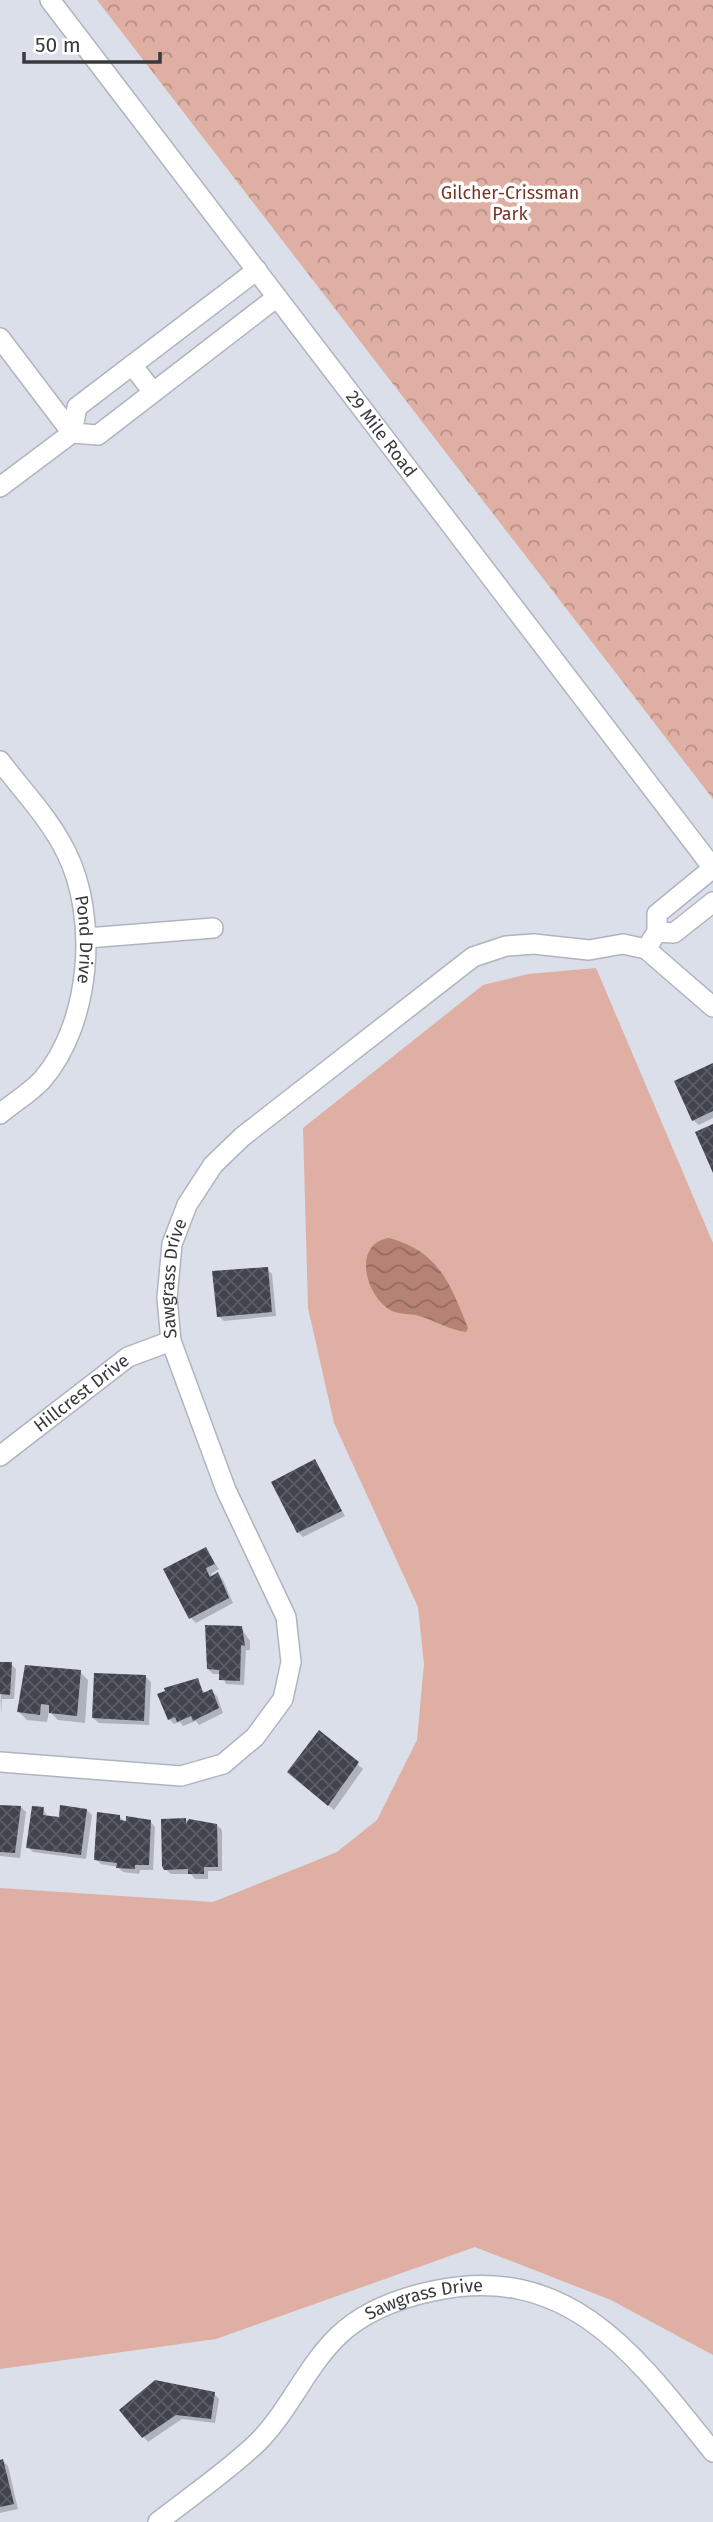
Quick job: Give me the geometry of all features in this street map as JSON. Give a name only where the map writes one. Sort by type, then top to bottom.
[{"type":"street","name":"29 Mile Road","points":[[51,0],[713,868]]},
{"type":"street","points":[[0,488],[72,433],[77,407],[257,270]]},
{"type":"street","points":[[0,338],[72,433],[98,435],[277,297]]},
{"type":"street","points":[[132,365],[153,392]]},
{"type":"street","name":"Pond Drive","points":[[0,761],[66,851],[83,894],[87,938],[76,1012],[61,1048],[41,1080],[0,1114]]},
{"type":"street","points":[[713,868],[657,914],[657,932],[646,949],[713,1007]]},
{"type":"street","points":[[657,932],[674,933],[713,902]]},
{"type":"street","points":[[87,938],[213,928]]},
{"type":"street","name":"Sawgrass Drive","points":[[0,1762],[180,1776],[223,1764],[256,1737],[283,1699],[291,1662],[286,1617],[226,1490],[171,1341],[167,1298],[172,1244],[187,1205],[213,1165],[242,1137],[473,957],[506,946],[534,944],[589,950],[623,944],[646,949]]},
{"type":"street","name":"Hillcrest Drive","points":[[0,1456],[128,1357],[171,1341]]},
{"type":"street","name":"Sawgrass Drive","points":[[158,2522],[259,2441],[316,2361],[340,2334],[373,2312],[408,2296],[454,2286],[497,2287],[543,2294],[579,2312],[619,2340],[713,2452]]},
{"type":"green space","name":"Gilcher-Crissman Park","points":[[97,0],[713,0],[713,799]]},
{"type":"green space","points":[[596,968],[713,1243],[713,2355],[611,2300],[475,2247],[216,2339],[0,2369],[0,1888],[213,1902],[337,1852],[377,1820],[417,1740],[424,1664],[418,1607],[334,1423],[308,1308],[303,1128],[483,985],[528,974]]},
{"type":"water","points":[[389,1238],[406,1244],[432,1261],[449,1284],[468,1328],[466,1332],[416,1315],[392,1311],[375,1295],[366,1272],[366,1260],[377,1242]]},
{"type":"building","points":[[713,1063],[713,1111],[692,1121],[674,1081]]},
{"type":"building","points":[[713,1124],[713,1173],[695,1132]]},
{"type":"building","points":[[268,1267],[272,1312],[217,1317],[212,1271]]},
{"type":"building","points":[[315,1459],[342,1511],[297,1533],[271,1482]]},
{"type":"building","points":[[206,1547],[215,1564],[206,1568],[208,1573],[210,1577],[218,1572],[229,1598],[189,1619],[163,1569]]},
{"type":"building","points":[[205,1625],[242,1626],[245,1646],[241,1645],[240,1681],[219,1680],[219,1670],[207,1669]]},
{"type":"building","points":[[0,1662],[12,1662],[10,1695],[0,1694]]},
{"type":"building","points":[[25,1665],[81,1670],[77,1716],[49,1713],[49,1705],[41,1704],[40,1715],[17,1712]]},
{"type":"building","points":[[94,1673],[146,1675],[144,1721],[92,1718]]},
{"type":"building","points":[[198,1678],[203,1693],[212,1689],[219,1708],[193,1721],[191,1716],[177,1722],[175,1717],[168,1720],[157,1694],[165,1691],[164,1688]]},
{"type":"building","points":[[319,1730],[359,1762],[328,1806],[287,1772]]},
{"type":"building","points":[[0,1805],[21,1806],[15,1853],[0,1852]]},
{"type":"building","points":[[60,1805],[87,1809],[81,1855],[26,1848],[32,1806],[44,1807],[43,1815],[59,1817]]},
{"type":"building","points":[[97,1812],[120,1815],[120,1820],[126,1821],[126,1816],[151,1820],[149,1865],[135,1865],[135,1869],[116,1868],[117,1863],[94,1860]]},
{"type":"building","points":[[186,1818],[186,1824],[189,1819],[217,1824],[218,1867],[204,1867],[204,1874],[188,1874],[188,1869],[164,1870],[162,1866],[161,1819]]},
{"type":"building","points":[[155,2380],[215,2392],[211,2419],[176,2415],[142,2438],[119,2410]]},
{"type":"building","points":[[3,2459],[14,2504],[0,2507],[0,2460]]}]
